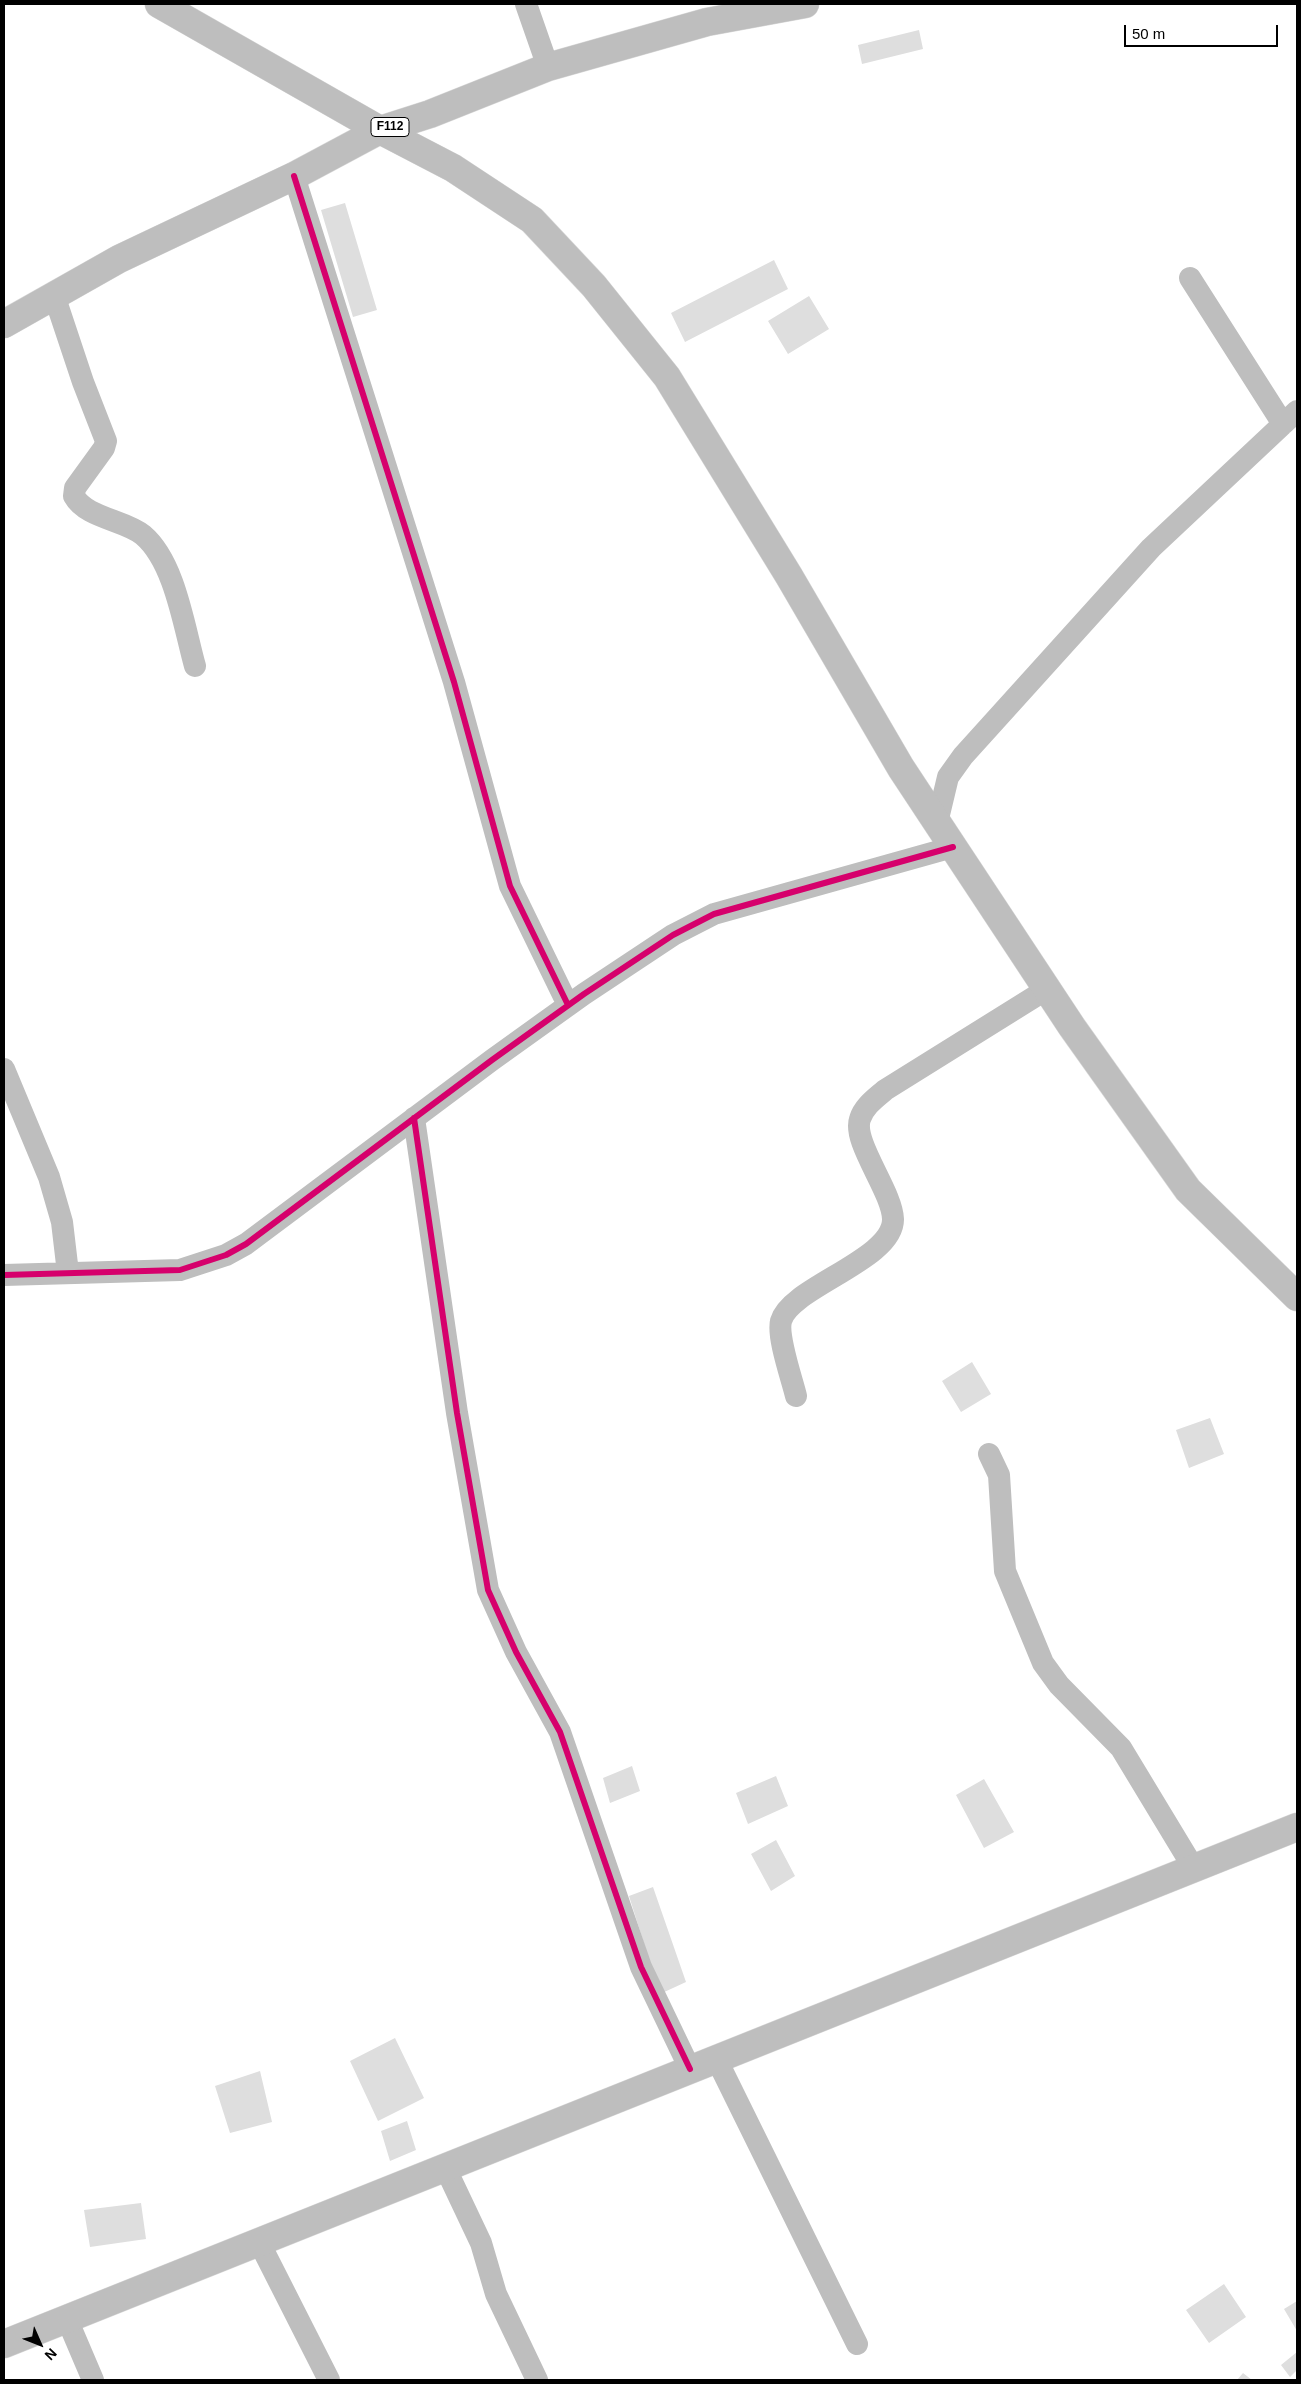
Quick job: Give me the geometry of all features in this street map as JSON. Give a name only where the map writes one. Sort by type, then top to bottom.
[{"type":"main road","points":[[160,4],[380,130],[453,168],[532,220],[600,294],[667,377],[789,576],[901,768],[1047,988],[1188,1190],[1297,1298]]},
{"type":"main road","name":"F112","points":[[4,324],[127,255],[294,176],[380,130],[430,114],[548,67],[707,22],[805,4]]},
{"type":"main road","points":[[4,2344],[1297,1827]]},
{"type":"street","points":[[526,4],[548,67]]},
{"type":"street","points":[[294,176],[454,682],[510,886],[568,1005]]},
{"type":"street","points":[[937,823],[948,777],[963,756],[1151,548],[1290,417],[1190,278]]},
{"type":"street","points":[[54,295],[83,382],[106,441],[104,448],[75,488],[74,496],[83,507],[141,533],[154,546],[165,567],[176,597],[195,666]]},
{"type":"street","points":[[4,1275],[180,1270],[226,1255],[246,1244],[568,1005],[673,936],[714,914],[953,847]]},
{"type":"street","points":[[796,1396],[782,1343],[781,1321],[792,1305],[872,1252],[890,1235],[893,1220],[891,1205],[861,1136],[860,1120],[869,1104],[885,1090],[1047,988]]},
{"type":"street","points":[[4,1069],[49,1177],[62,1222],[68,1273]]},
{"type":"street","points":[[414,1118],[457,1413],[488,1590],[516,1652],[560,1732],[641,1967],[690,2069]]},
{"type":"street","points":[[989,1454],[999,1475],[1005,1571],[1042,1663],[1059,1685],[1121,1748],[1193,1868]]},
{"type":"street","points":[[716,2058],[857,2344]]},
{"type":"street","points":[[446,2167],[481,2243],[496,2294],[537,2380]]},
{"type":"street","points":[[260,2242],[329,2380]]},
{"type":"street","points":[[67,2319],[93,2380]]},
{"type":"building","points":[[919,30],[923,49],[862,64],[858,45]]},
{"type":"building","points":[[345,203],[377,310],[353,317],[321,210]]},
{"type":"building","points":[[774,260],[788,289],[685,342],[671,313]]},
{"type":"building","points":[[809,296],[829,329],[788,354],[768,321]]},
{"type":"building","points":[[972,1362],[991,1394],[961,1412],[942,1381]]},
{"type":"building","points":[[1210,1418],[1224,1454],[1189,1468],[1176,1430]]},
{"type":"building","points":[[632,1766],[640,1791],[610,1803],[603,1778]]},
{"type":"building","points":[[776,1776],[788,1806],[748,1824],[736,1793]]},
{"type":"building","points":[[984,1779],[1014,1832],[984,1848],[956,1795]]},
{"type":"building","points":[[776,1840],[795,1876],[771,1891],[751,1854]]},
{"type":"building","points":[[653,1887],[686,1982],[660,1994],[629,1896]]},
{"type":"building","points":[[395,2038],[424,2098],[378,2121],[350,2061]]},
{"type":"building","points":[[260,2071],[272,2122],[230,2133],[215,2086]]},
{"type":"building","points":[[407,2121],[416,2150],[390,2161],[381,2131]]},
{"type":"building","points":[[141,2203],[146,2239],[90,2247],[84,2210]]},
{"type":"building","points":[[1224,2284],[1246,2317],[1209,2343],[1186,2310]]},
{"type":"building","points":[[1297,2301],[1297,2331],[1284,2309]]},
{"type":"building","points":[[1297,2352],[1297,2370],[1290,2377],[1281,2365]]},
{"type":"building","points":[[1243,2373],[1252,2380],[1237,2380]]},
{"type":"cycle path","points":[[294,176],[454,682],[510,886],[568,1005]]},
{"type":"cycle path","points":[[4,1275],[180,1270],[226,1255],[246,1244],[492,1060],[584,994],[673,935],[714,914],[953,847]]},
{"type":"cycle path","points":[[414,1118],[457,1413],[488,1590],[516,1652],[560,1732],[641,1967],[690,2069]]}]
